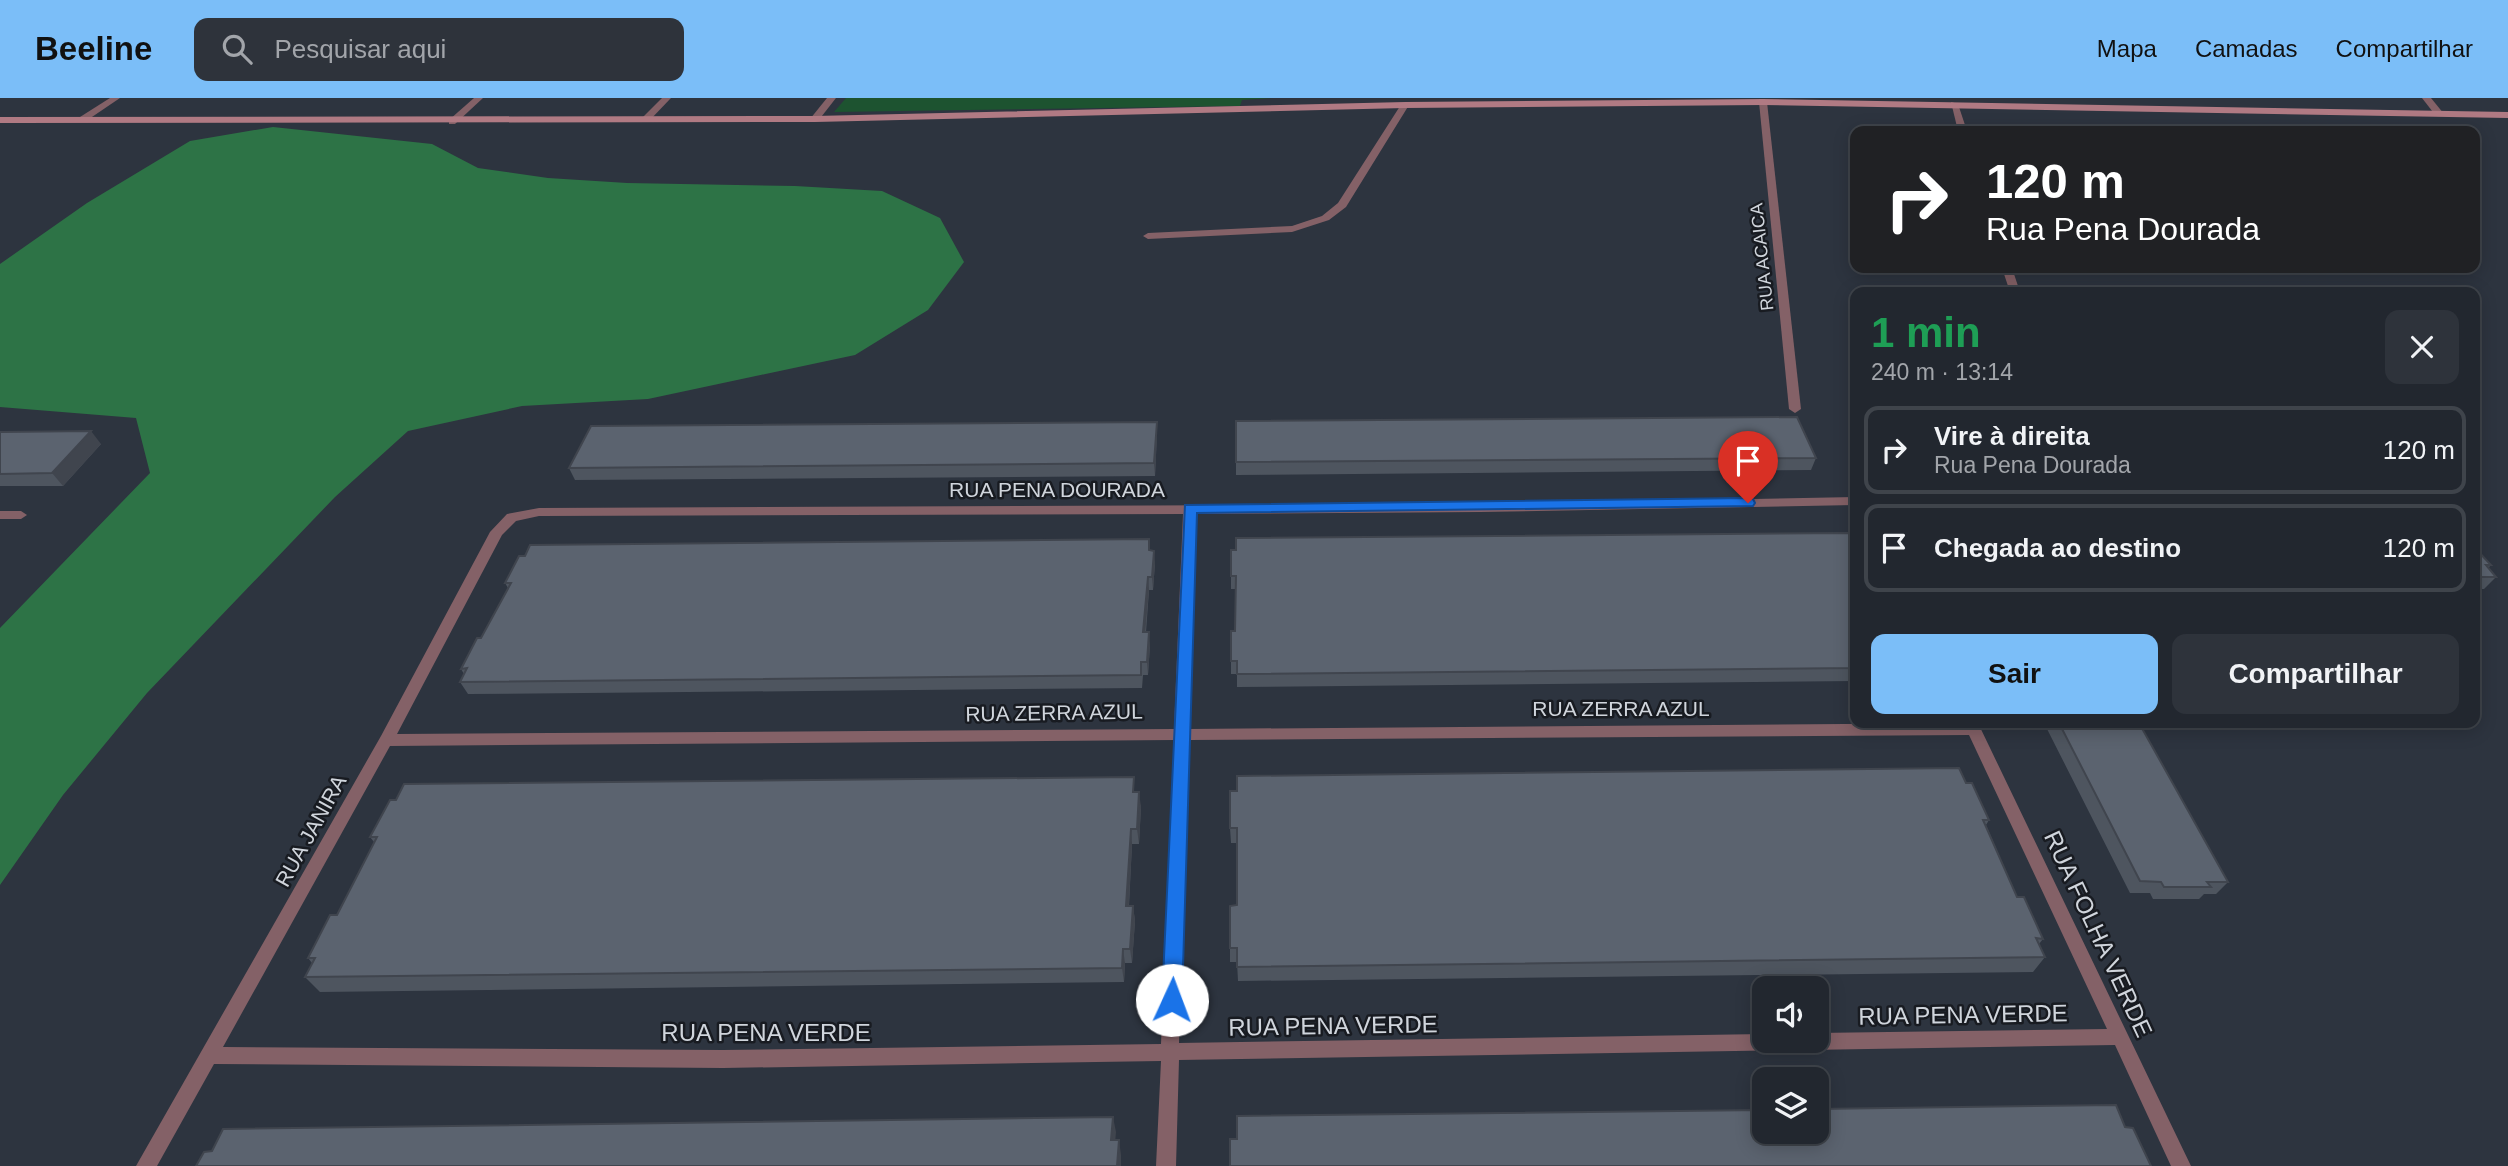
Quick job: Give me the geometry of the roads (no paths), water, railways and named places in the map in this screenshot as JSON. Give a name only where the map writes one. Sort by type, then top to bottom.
[{"type":"street","points":[[83,119],[116,98]]},
{"type":"street","points":[[452,122],[479,98]]},
{"type":"street","points":[[646,119],[667,98]]},
{"type":"street","points":[[814,119],[832,98]]},
{"type":"street","points":[[2426,98],[2439,114]]},
{"type":"street","points":[[0,120],[452,122],[814,119],[1405,105],[1763,102],[2508,115]]},
{"type":"street","name":"RUA ACAICA","points":[[1763,102],[1795,409]]},
{"type":"street","points":[[1954,104],[1961,126]]},
{"type":"street","points":[[1148,236],[1292,229],[1313,225],[1331,216],[1342,205],[1405,105]]},
{"type":"street","name":"RUA PENA DOURADA","points":[[512,517],[539,512],[1466,508],[1850,501]]},
{"type":"street","points":[[1166,1166],[1190,508]]},
{"type":"street","points":[[0,515],[22,515]]},
{"type":"street","name":"RUA JANIRA","points":[[146,1166],[211,1055],[386,740],[497,533],[512,517]]},
{"type":"street","name":"RUA ZERRA AZUL","points":[[386,740],[1850,727]]},
{"type":"street","name":"RUA FOLHA VERDE","points":[[1973,728],[2181,1166]]},
{"type":"street","name":"RUA PENA VERDE","points":[[211,1055],[723,1059],[2119,1037]]}]
